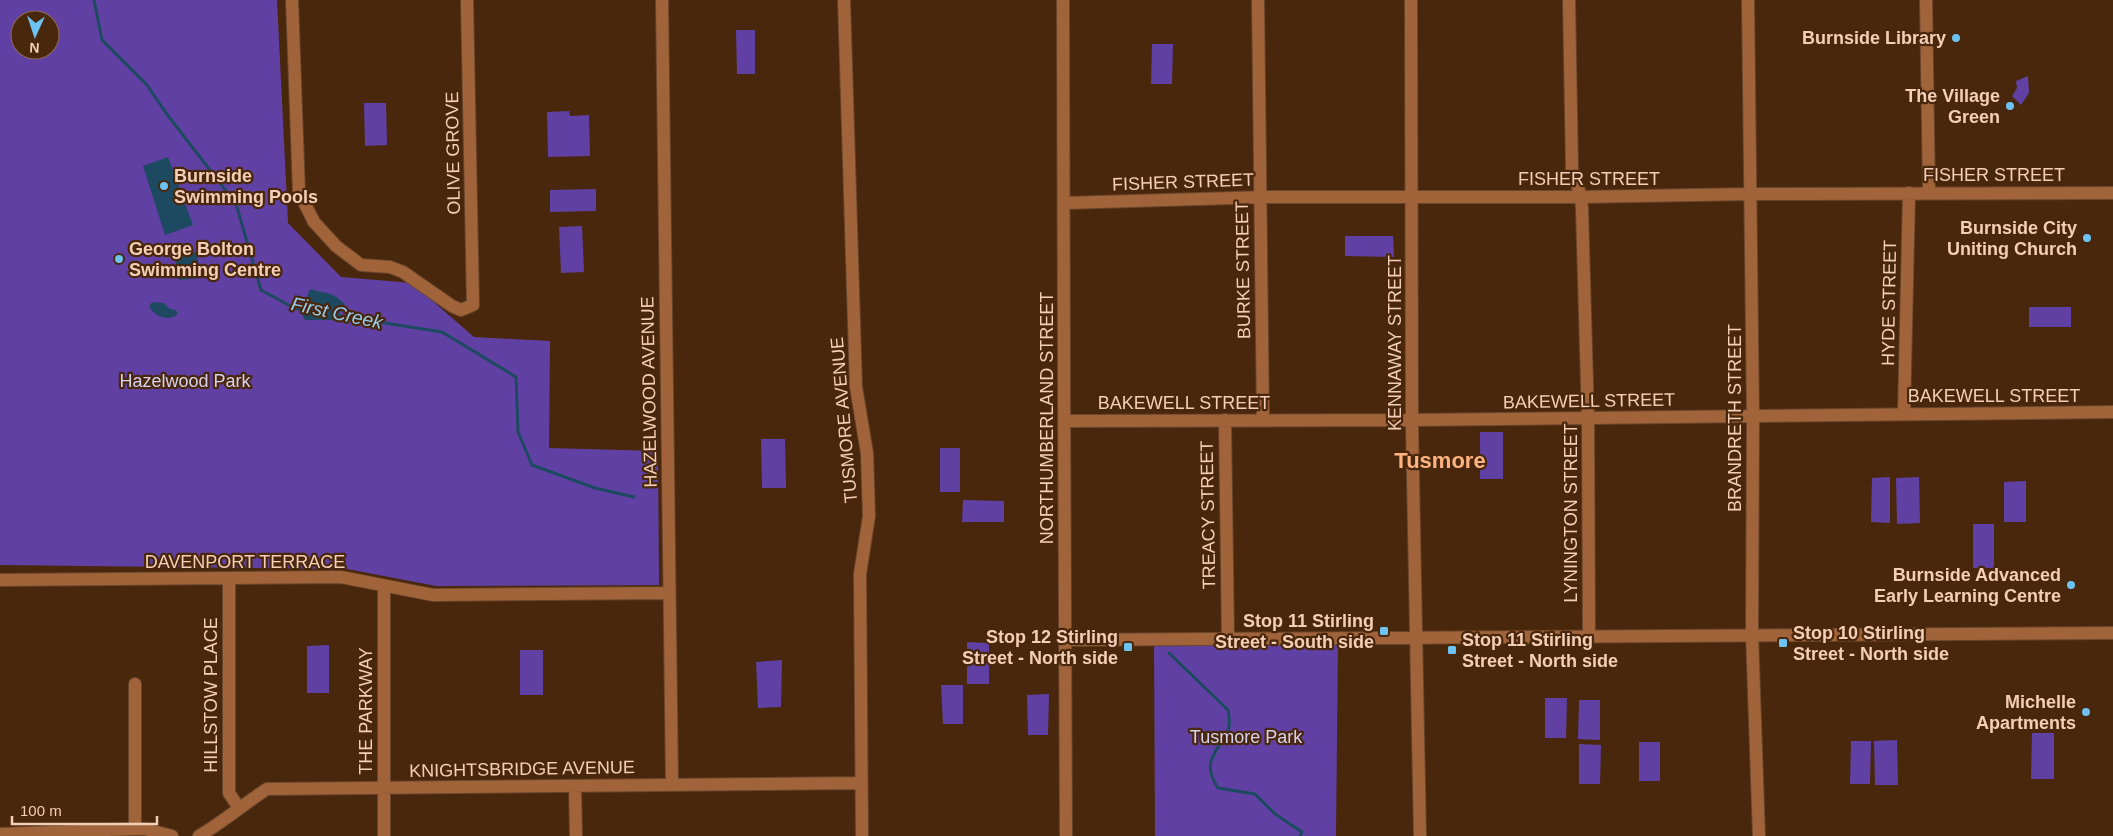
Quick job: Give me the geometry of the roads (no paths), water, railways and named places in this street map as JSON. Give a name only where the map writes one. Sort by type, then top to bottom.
[{"type":"street","name":"OLIVE GROVE","points":[[292,0],[299,192],[314,222],[336,246],[361,265],[390,267],[403,272],[452,306],[461,310],[473,305],[467,0]]},
{"type":"street","name":"HAZELWOOD AVENUE","points":[[662,0],[672,784]]},
{"type":"street","name":"TUSMORE AVENUE","points":[[844,0],[856,387],[867,453],[869,516],[860,574],[862,836]]},
{"type":"street","name":"NORTHUMBERLAND STREET","points":[[1063,0],[1066,836]]},
{"type":"street","name":"BURKE STREET","points":[[1258,0],[1263,420]]},
{"type":"street","name":"KENNAWAY STREET","points":[[1411,0],[1412,420],[1420,836]]},
{"type":"street","name":"LYNINGTON STREET","points":[[1569,0],[1572,169],[1581,197],[1588,419],[1589,636]]},
{"type":"street","name":"BRANDRETH STREET","points":[[1748,0],[1753,417],[1752,634],[1759,836]]},
{"type":"street","points":[[1926,0],[1929,193]]},
{"type":"street","name":"HYDE STREET","points":[[1904,414],[1909,193]]},
{"type":"street","name":"FISHER STREET","points":[[1065,203],[1260,197],[1581,197],[1750,194],[2113,193]]},
{"type":"street","name":"BAKEWELL STREET","points":[[1065,421],[1588,419],[2113,412]]},
{"type":"street","name":"TREACY STREET","points":[[1224,420],[1228,640]]},
{"type":"street","name":"DAVENPORT TERRACE","points":[[0,580],[341,577],[433,595],[669,593]]},
{"type":"street","name":"HILLSTOW PLACE","points":[[229,578],[229,793],[239,808]]},
{"type":"street","name":"THE PARKWAY","points":[[384,586],[384,836]]},
{"type":"street","points":[[1064,640],[2113,633]]},
{"type":"street","points":[[135,829],[136,684]]},
{"type":"street","name":"KNIGHTSBRIDGE AVENUE","points":[[199,836],[267,789],[861,783]]},
{"type":"street","points":[[575,786],[576,836]]},
{"type":"street","points":[[0,834],[146,829],[172,836]]},
{"type":"water","name":"Burnside Swimming Pools","points":[[168,157],[193,225],[165,235],[143,166]]},
{"type":"water","points":[[197,252],[200,278],[179,280],[174,254]]},
{"type":"water","points":[[310,289],[333,295],[341,300],[345,305],[335,320],[305,320],[301,313]]},
{"type":"water","points":[[153,302],[164,303],[170,309],[176,310],[178,314],[171,318],[159,316],[150,308],[150,304]]},
{"type":"waterway","name":"First Creek","points":[[94,0],[102,40],[147,85],[166,113],[236,204],[261,290],[294,308],[305,310]]},
{"type":"waterway","name":"First Creek","points":[[334,315],[442,332],[516,377],[518,432],[532,465],[595,488],[634,497]]},
{"type":"waterway","name":"First Creek","points":[[1169,653],[1228,710],[1229,728],[1212,757],[1211,764],[1213,779],[1218,788],[1255,794],[1275,814],[1302,832],[1300,836]]},
{"type":"place","name":"Burnside Library","points":[[1956,38]]},
{"type":"place","name":"The Village Green","points":[[2010,106]]},
{"type":"place","name":"Burnside Swimming Pools","points":[[164,186]]},
{"type":"place","name":"Burnside City Uniting Church","points":[[2087,238]]},
{"type":"place","name":"George Bolton Swimming Centre","points":[[119,259]]},
{"type":"place","name":"Burnside Advanced Early Learning Centre","points":[[2071,585]]},
{"type":"place","name":"Stop 11 Stirling Street - South side","points":[[1384,631]]},
{"type":"place","name":"Stop 10 Stirling Street - North side","points":[[1783,643]]},
{"type":"place","name":"Stop 12 Stirling Street - North side","points":[[1128,647]]},
{"type":"place","name":"Stop 11 Stirling Street - North side","points":[[1452,650]]},
{"type":"place","name":"Michelle Apartments","points":[[2086,712]]},
{"type":"district","name":"Tusmore","points":[[1440,460]]},
{"type":"park label","name":"Hazelwood Park","points":[[185,381]]},
{"type":"park label","name":"Tusmore Park","points":[[1246,737]]}]
